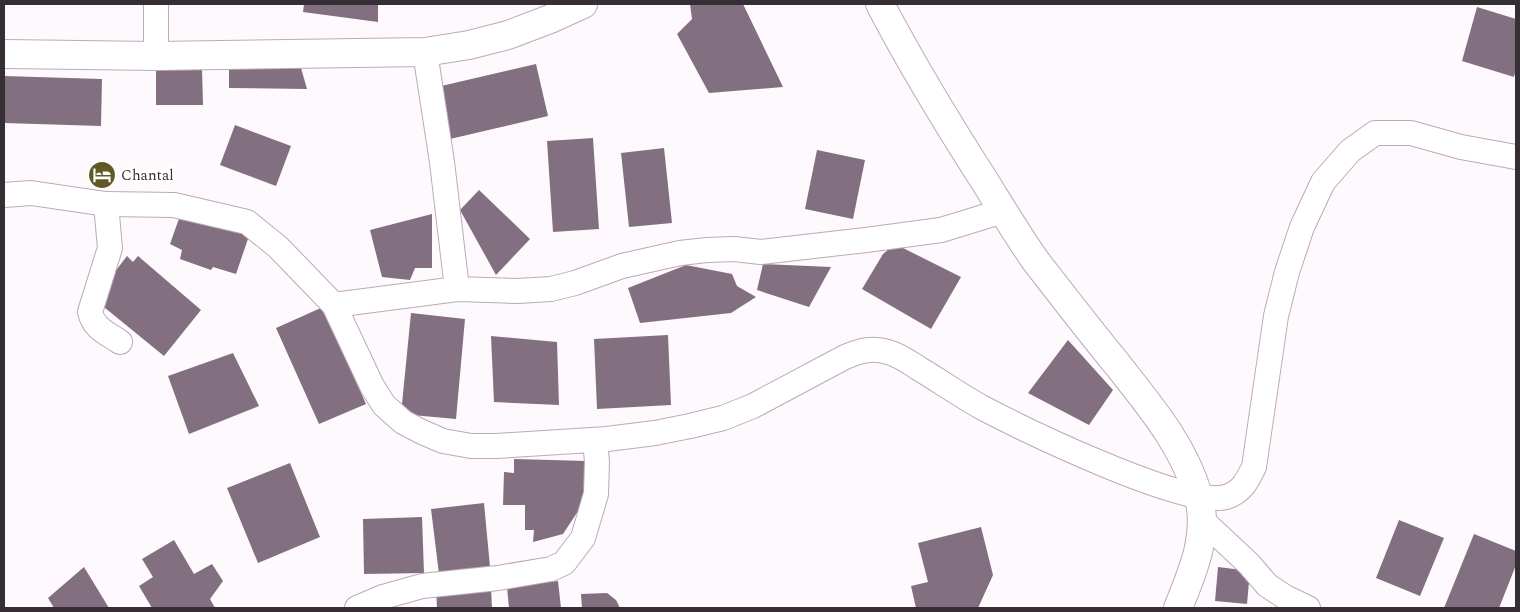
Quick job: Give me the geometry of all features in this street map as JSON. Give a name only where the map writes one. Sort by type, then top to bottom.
[{"type":"street","points":[[156,4],[156,56]]},
{"type":"street","points":[[4,54],[156,56],[425,52],[469,45],[508,35],[583,4]]},
{"type":"street","points":[[880,4],[897,37],[1003,211],[1034,258],[1167,428],[1185,460],[1201,509],[1200,544],[1194,568],[1178,608]]},
{"type":"street","points":[[425,52],[442,162],[457,289]]},
{"type":"street","points":[[1201,509],[1243,487],[1254,467],[1276,316],[1287,272],[1302,227],[1323,182],[1350,151],[1375,133],[1411,133],[1461,147],[1516,157]]},
{"type":"street","points":[[4,195],[30,193],[106,204],[174,205],[247,222],[278,247],[334,305],[372,386],[384,405],[403,422],[422,432],[443,441],[471,446],[595,440],[655,433],[723,418],[753,406],[860,350],[873,349],[889,352],[983,408],[1201,509],[1267,585],[1285,597],[1308,608]]},
{"type":"street","points":[[106,204],[110,248],[90,312],[92,321],[98,328],[120,342]]},
{"type":"street","points":[[334,305],[457,289],[518,291],[550,289],[575,283],[622,266],[680,253],[725,249],[761,252],[866,240],[941,230],[1003,211]]},
{"type":"street","points":[[356,608],[383,597],[422,586],[498,578],[551,569],[564,564],[583,538],[596,494],[597,462],[595,440]]},
{"type":"building","points":[[304,4],[378,4],[378,22],[303,12]]},
{"type":"building","points":[[690,4],[743,4],[783,87],[709,93],[677,34],[692,19]]},
{"type":"building","points":[[1477,7],[1516,19],[1516,69],[1514,77],[1462,61]]},
{"type":"building","points":[[229,60],[299,61],[307,89],[229,88]]},
{"type":"building","points":[[536,64],[548,116],[450,139],[437,87]]},
{"type":"building","points":[[156,68],[202,68],[203,105],[156,105]]},
{"type":"building","points":[[4,76],[102,79],[101,126],[4,123]]},
{"type":"building","points":[[235,125],[291,146],[276,186],[220,165]]},
{"type":"building","points":[[593,138],[599,229],[553,232],[547,141]]},
{"type":"building","points":[[664,148],[672,223],[629,227],[621,153]]},
{"type":"building","points":[[817,150],[865,160],[853,219],[805,209]]},
{"type":"building","points":[[479,190],[530,239],[496,275],[460,210]]},
{"type":"building","points":[[181,213],[251,230],[236,274],[213,267],[211,270],[180,259],[182,250],[170,244]]},
{"type":"building","points":[[432,214],[432,268],[415,268],[410,280],[382,277],[370,230]]},
{"type":"building","points":[[895,244],[961,277],[931,329],[862,289],[883,254]]},
{"type":"building","points":[[127,256],[133,262],[138,256],[201,310],[164,356],[99,303],[114,273]]},
{"type":"building","points":[[763,264],[831,267],[809,307],[757,290]]},
{"type":"building","points":[[686,265],[732,274],[737,286],[756,297],[731,313],[640,323],[628,288]]},
{"type":"building","points":[[323,307],[366,404],[319,424],[276,328]]},
{"type":"building","points":[[411,313],[465,319],[456,419],[401,414]]},
{"type":"building","points":[[668,335],[671,405],[597,409],[594,339]]},
{"type":"building","points":[[491,336],[557,342],[559,405],[494,402]]},
{"type":"building","points":[[1068,340],[1113,390],[1089,425],[1028,393]]},
{"type":"building","points":[[233,353],[259,406],[189,434],[168,376]]},
{"type":"building","points":[[514,459],[587,461],[586,499],[563,534],[533,542],[534,530],[525,530],[525,505],[503,505],[504,472],[514,473]]},
{"type":"building","points":[[290,463],[320,537],[258,563],[227,488]]},
{"type":"building","points":[[484,503],[490,567],[439,574],[431,509]]},
{"type":"building","points":[[422,517],[424,573],[364,574],[363,519]]},
{"type":"building","points":[[1399,520],[1444,538],[1420,596],[1376,578]]},
{"type":"building","points":[[981,527],[993,575],[978,608],[916,608],[911,586],[928,582],[918,543]]},
{"type":"building","points":[[1474,534],[1516,551],[1516,565],[1499,608],[1444,608]]},
{"type":"building","points":[[174,540],[194,574],[212,564],[223,581],[210,599],[215,608],[152,608],[139,586],[153,577],[142,559]]},
{"type":"building","points":[[84,567],[109,608],[54,608],[48,598]]},
{"type":"building","points":[[1218,567],[1250,571],[1247,604],[1215,601]]},
{"type":"building","points":[[558,581],[561,608],[509,608],[507,587]]},
{"type":"building","points":[[491,588],[492,608],[437,608],[436,590]]},
{"type":"building","points":[[607,593],[616,600],[620,608],[582,608],[581,594]]},
{"type":"place","name":"Chantal","points":[[102,175]]}]
